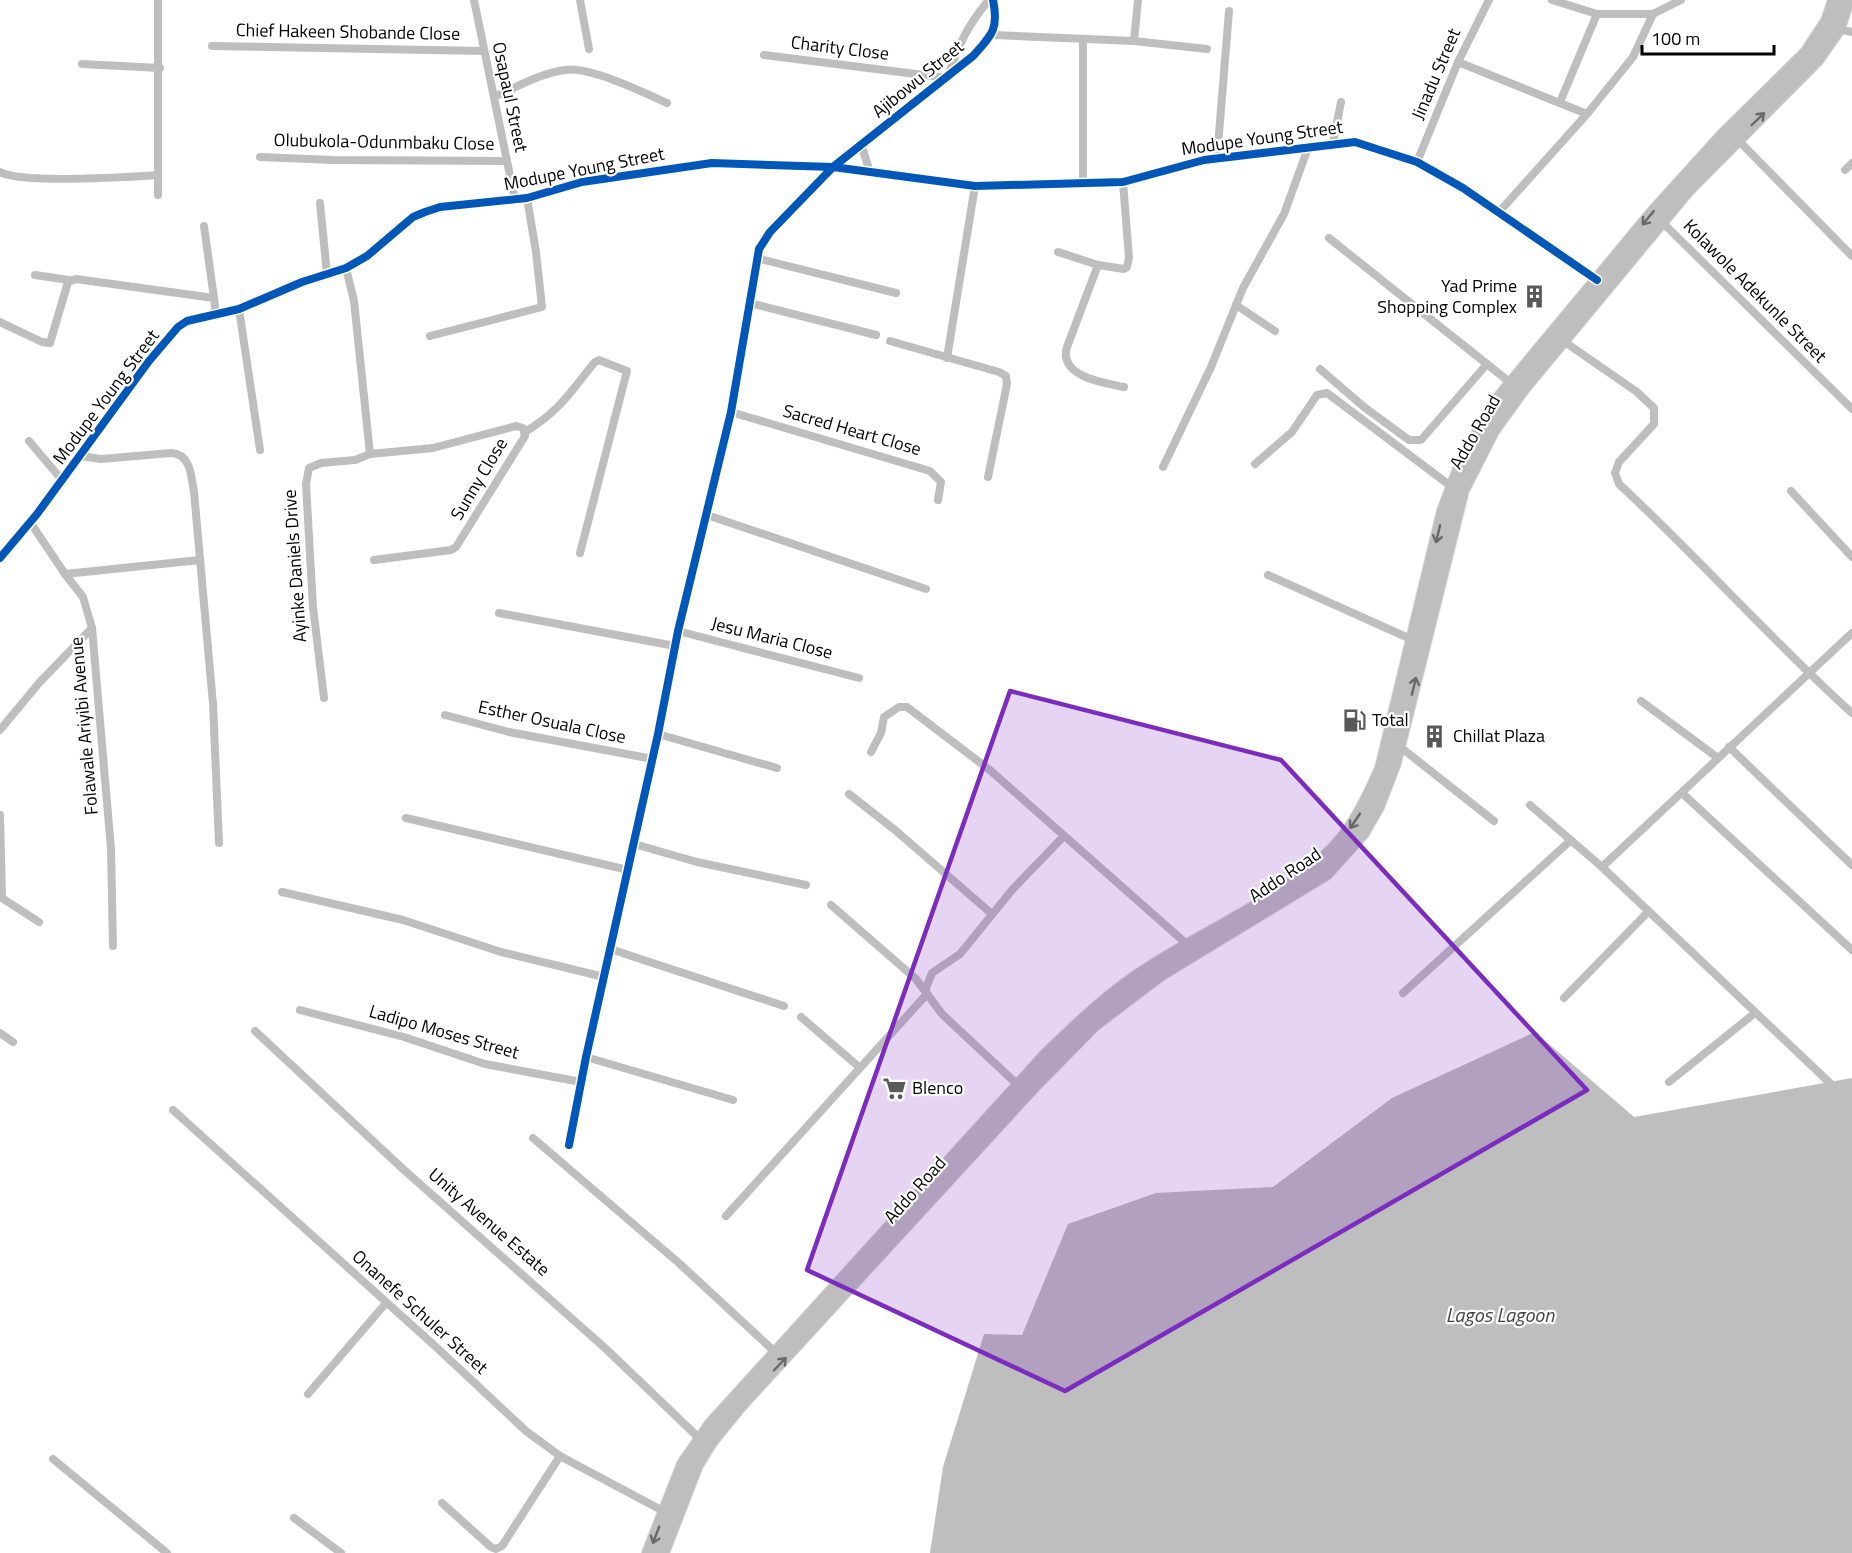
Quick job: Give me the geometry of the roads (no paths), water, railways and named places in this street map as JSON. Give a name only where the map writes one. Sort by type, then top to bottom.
[{"type":"main road","name":"Addo Road","points":[[662,1553],[696,1465],[710,1442],[740,1405],[1033,1086],[1094,1024],[1160,974],[1300,890],[1335,864],[1370,821],[1389,781],[1462,490],[1480,453],[1506,410],[1597,280],[1699,162],[1807,53],[1828,21],[1835,0]]},
{"type":"main road","name":"Addo Road","points":[[649,1553],[684,1464],[700,1439],[775,1352],[1018,1085],[1105,1002],[1151,968],[1315,867],[1351,828],[1366,806],[1382,768],[1444,511],[1452,487],[1483,423],[1512,384],[1558,337],[1661,221],[1737,139],[1797,82],[1838,29],[1847,0]]},
{"type":"street","points":[[158,195],[159,0]]},
{"type":"street","name":"Osapaul Street","points":[[474,0],[515,200]]},
{"type":"street","points":[[580,0],[589,49]]},
{"type":"street","points":[[948,78],[959,43],[973,18],[991,0],[996,17],[993,35],[1134,41],[1207,49]]},
{"type":"street","points":[[1134,41],[1138,0]]},
{"type":"street","name":"Jinadu Street","points":[[1417,162],[1458,62],[1489,0]]},
{"type":"street","points":[[1552,0],[1597,14],[1653,14],[1681,0]]},
{"type":"street","points":[[1217,158],[1229,11]]},
{"type":"street","points":[[1560,102],[1597,14]]},
{"type":"street","points":[[1499,212],[1587,114],[1634,57],[1653,14]]},
{"type":"street","points":[[1838,29],[1852,32]]},
{"type":"street","name":"Ajibowu Street","points":[[756,258],[770,232],[833,167],[930,89],[948,78],[993,35]]},
{"type":"street","points":[[1083,39],[1083,183]]},
{"type":"street","name":"Chief Hakeen Shobande Close","points":[[212,46],[484,51]]},
{"type":"street","name":"Charity Close","points":[[764,55],[948,78]]},
{"type":"street","points":[[1458,62],[1587,114]]},
{"type":"street","points":[[82,64],[160,68]]},
{"type":"street","points":[[494,97],[541,76],[570,69],[599,76],[667,103]]},
{"type":"street","points":[[1333,143],[1341,102]]},
{"type":"street","points":[[1737,139],[1852,256]]},
{"type":"street","name":"Modupe Young Street","points":[[1,555],[30,522],[149,361],[178,327],[187,321],[239,309],[346,268],[367,256],[413,217],[425,212],[440,207],[527,198],[582,182],[712,163],[833,167],[975,186],[1123,182],[1180,165],[1217,158],[1355,142],[1417,162],[1499,212],[1597,280]]},
{"type":"street","points":[[861,144],[870,172]]},
{"type":"street","points":[[1163,467],[1211,367],[1236,305],[1262,251],[1284,214],[1308,148]]},
{"type":"street","name":"Olubukola-Odunmbaku Close","points":[[260,157],[305,160],[507,161]]},
{"type":"street","points":[[1845,170],[1852,163]]},
{"type":"street","points":[[0,172],[14,176],[89,178],[158,175]]},
{"type":"street","points":[[1058,252],[1098,265],[1124,269],[1128,264],[1123,182]]},
{"type":"street","points":[[947,358],[975,186]]},
{"type":"street","points":[[430,336],[542,307],[527,198]]},
{"type":"street","points":[[320,203],[327,274]]},
{"type":"street","name":"Kolawole Adekunle Street","points":[[1661,221],[1852,409]]},
{"type":"street","points":[[204,226],[216,316]]},
{"type":"street","points":[[1329,238],[1512,384]]},
{"type":"street","points":[[569,1145],[586,1057],[653,759],[678,631],[731,412],[756,258],[896,293]]},
{"type":"street","points":[[1098,265],[1066,347],[1065,357],[1082,376],[1124,387]]},
{"type":"street","points":[[346,268],[354,301],[370,454]]},
{"type":"street","points":[[35,275],[214,298]]},
{"type":"street","points":[[0,322],[42,342],[50,342],[69,280]]},
{"type":"street","points":[[750,303],[876,335]]},
{"type":"street","points":[[1236,305],[1275,331]]},
{"type":"street","points":[[239,309],[260,450]]},
{"type":"street","points":[[1558,337],[1637,392],[1654,408],[1654,424],[1618,462],[1615,473],[1619,484],[1707,567],[1810,675],[1852,713]]},
{"type":"street","points":[[890,341],[999,372],[1006,376],[1007,384],[988,477]]},
{"type":"street","points":[[525,432],[545,420],[575,391],[595,362],[616,365],[627,370],[580,554]]},
{"type":"street","points":[[1320,369],[1364,407],[1409,440],[1417,442],[1487,364]]},
{"type":"street","points":[[1255,464],[1292,432],[1317,395],[1327,393],[1452,487]]},
{"type":"street","name":"Sacred Heart Close","points":[[731,412],[930,471],[936,474],[941,482],[938,500]]},
{"type":"street","name":"Sunny Close","points":[[370,454],[434,448],[516,426],[525,432],[456,547],[374,560]]},
{"type":"street","points":[[29,441],[62,480]]},
{"type":"street","points":[[80,456],[91,460],[171,453],[183,456],[191,473],[213,714],[219,843]]},
{"type":"street","name":"Ayinke Daniels Drive","points":[[324,698],[313,607],[306,484],[308,471],[315,464],[350,461],[370,454]]},
{"type":"street","points":[[1791,491],[1852,557]]},
{"type":"street","points":[[707,515],[926,589]]},
{"type":"street","name":"Folawale Ariyibi Avenue","points":[[30,522],[83,597],[92,628],[111,849],[112,946]]},
{"type":"street","points":[[65,574],[200,560]]},
{"type":"street","points":[[1268,575],[1413,640]]},
{"type":"street","points":[[499,613],[675,646]]},
{"type":"street","points":[[0,730],[39,683],[92,628]]},
{"type":"street","name":"Jesu Maria Close","points":[[678,631],[859,678]]},
{"type":"street","points":[[1602,867],[1729,747],[1810,675],[1852,633]]},
{"type":"street","points":[[1641,701],[1718,758]]},
{"type":"street","points":[[871,752],[881,733],[884,717],[899,707],[907,707],[991,771],[1063,837],[1133,894],[1189,946]]},
{"type":"street","name":"Esther Osuala Close","points":[[446,715],[519,735],[653,759]]},
{"type":"street","points":[[658,734],[777,768]]},
{"type":"street","points":[[1399,746],[1494,821]]},
{"type":"street","points":[[1729,747],[1852,865]]},
{"type":"street","points":[[1682,792],[1852,950]]},
{"type":"street","points":[[849,794],[896,830],[992,914]]},
{"type":"street","points":[[1530,804],[1602,867],[1831,1084]]},
{"type":"street","points":[[0,815],[1,898],[39,922]]},
{"type":"street","points":[[406,818],[628,870]]},
{"type":"street","points":[[726,1216],[926,995],[932,973],[952,961],[1063,837]]},
{"type":"street","points":[[1402,993],[1571,840]]},
{"type":"street","points":[[634,844],[697,862],[806,885]]},
{"type":"street","points":[[282,892],[403,920],[501,952],[604,977]]},
{"type":"street","points":[[831,905],[916,979],[926,995],[1018,1085]]},
{"type":"street","points":[[1564,998],[1648,912]]},
{"type":"street","points":[[610,949],[784,1006]]},
{"type":"street","name":"Ladipo Moses Street","points":[[300,1010],[404,1036],[485,1064],[581,1082]]},
{"type":"street","points":[[1669,1082],[1755,1013]]},
{"type":"street","points":[[801,1017],[859,1067]]},
{"type":"street","name":"Unity Avenue Estate","points":[[255,1031],[403,1169],[605,1348],[700,1439]]},
{"type":"street","points":[[0,1033],[13,1042]]},
{"type":"street","points":[[586,1057],[733,1100]]},
{"type":"street","name":"Onanefe Schuler Street","points":[[173,1110],[526,1431],[560,1456],[664,1512]]},
{"type":"street","points":[[532,1138],[680,1264],[775,1352]]},
{"type":"street","points":[[308,1394],[386,1303]]},
{"type":"street","points":[[442,1503],[490,1547],[496,1549],[502,1546],[560,1456]]},
{"type":"street","points":[[53,1459],[167,1553]]},
{"type":"street","points":[[294,1518],[341,1553]]},
{"type":"water","name":"Lagos Lagoon","points":[[1535,1032],[1634,1117],[1852,1078],[1852,1553],[930,1553],[943,1467],[984,1334],[1022,1335],[1068,1224],[1156,1193],[1273,1187],[1392,1098]]},
{"type":"place","name":"Yad Prime Shopping Complex","points":[[1535,296]]},
{"type":"place","name":"Total","points":[[1354,720]]},
{"type":"place","name":"Chillat Plaza","points":[[1435,736]]},
{"type":"place","name":"Blenco","points":[[894,1088]]}]
